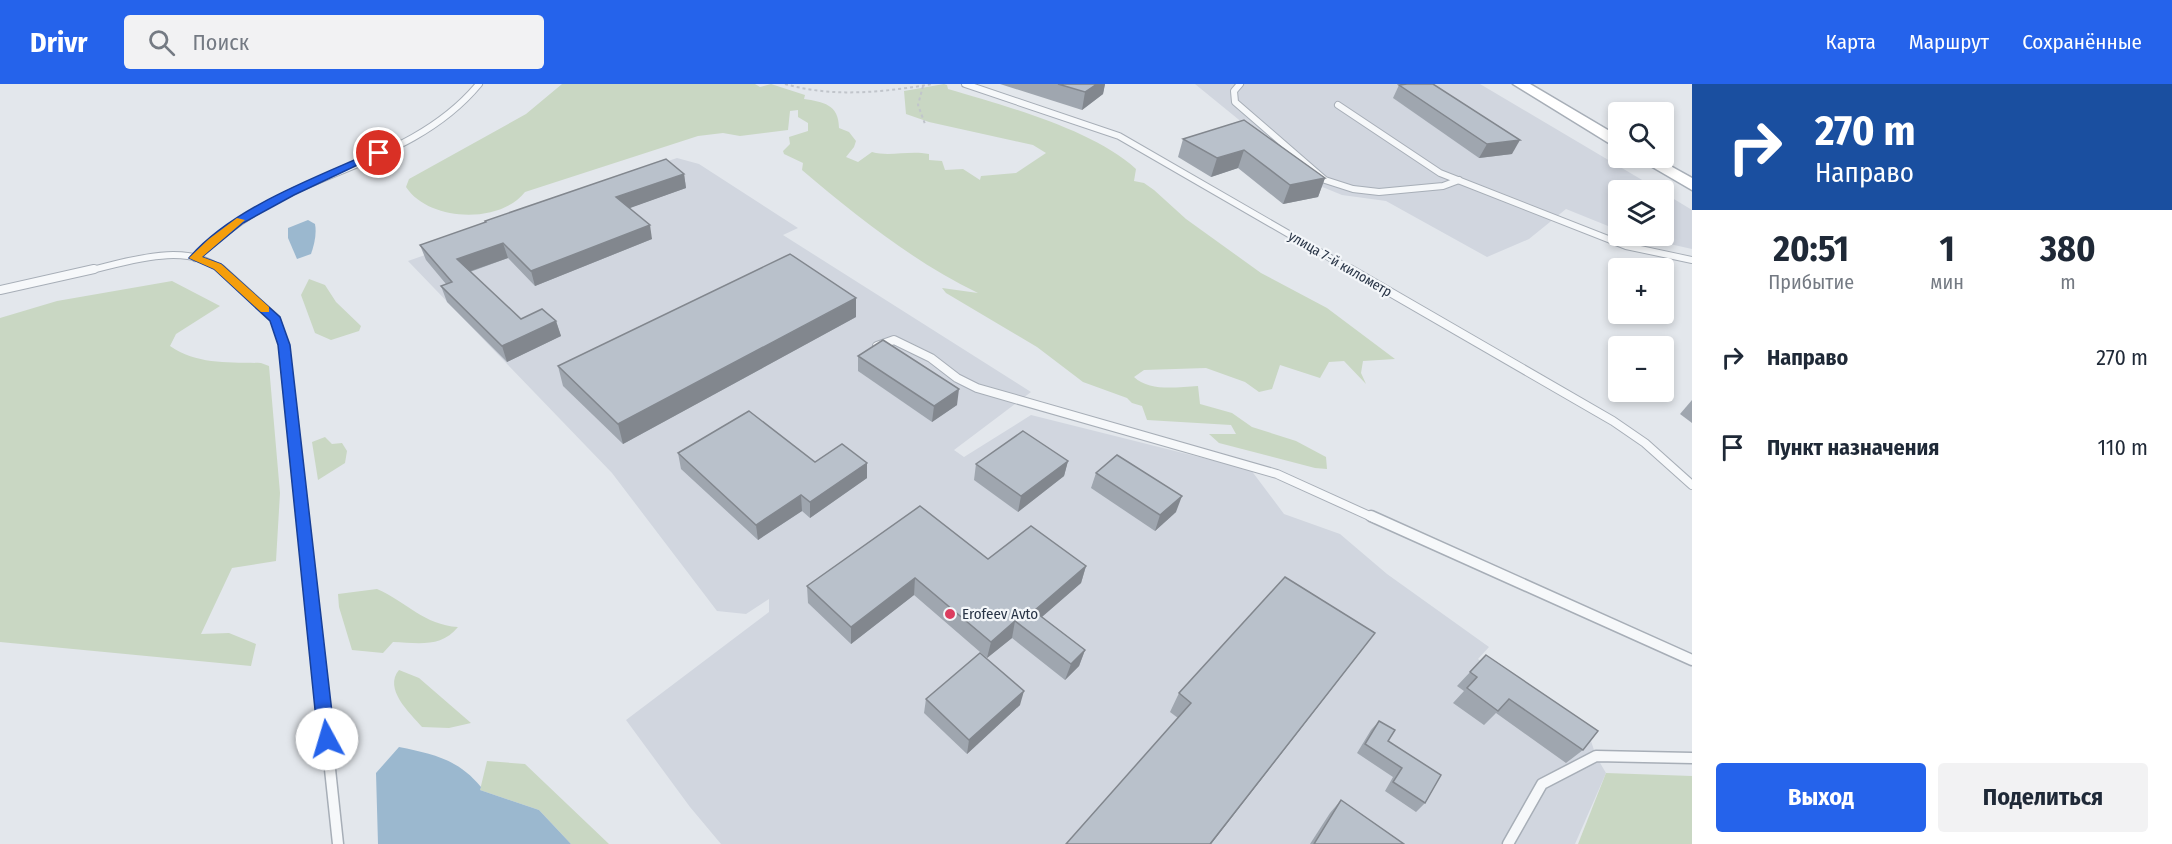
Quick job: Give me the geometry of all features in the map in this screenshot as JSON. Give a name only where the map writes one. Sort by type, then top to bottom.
[{"type":"main road","points":[[1520,84],[1608,136]]},
{"type":"main road","points":[[1663,168],[1692,185]]},
{"type":"lane","points":[[195,258],[239,221],[291,192],[396,146],[438,122],[463,104],[479,84]]},
{"type":"lane","name":"улица 7-й километр","points":[[965,84],[1119,136],[1613,421],[1645,443],[1692,485]]},
{"type":"lane","points":[[1240,84],[1234,91],[1235,102],[1325,180],[1353,189],[1379,192],[1443,186],[1459,180]]},
{"type":"lane","points":[[1338,105],[1440,173],[1626,246],[1692,260]]},
{"type":"lane","points":[[0,290],[160,255],[188,255],[218,267],[276,319],[284,345],[338,844]]},
{"type":"lane","points":[[867,352],[882,343],[894,340],[938,362],[957,378],[985,391],[1022,399],[1041,407],[1277,474],[1692,660]]},
{"type":"lane","points":[[1508,844],[1542,784],[1596,756],[1692,758]]},
{"type":"path","points":[[785,84],[808,91],[842,92],[933,84]]},
{"type":"path","points":[[924,86],[917,97],[918,110],[925,124]]},
{"type":"shaded area","points":[[1195,84],[1480,84],[1608,160],[1608,168],[1622,168],[1642,180],[1608,180],[1608,226],[1566,209],[1529,239],[1487,257],[1386,201],[1342,195],[1320,186]]},
{"type":"shaded area","points":[[677,158],[699,164],[798,228],[783,235],[1031,392],[954,450],[964,457],[1031,415],[1251,470],[1284,514],[1340,534],[1387,574],[1489,647],[1478,659],[1590,738],[1596,756],[1606,773],[1575,844],[721,844],[690,807],[626,720],[769,612],[769,599],[746,614],[717,611],[612,473],[408,261],[479,236],[509,215]]},
{"type":"shaded area","points":[[1674,199],[1692,210],[1692,249],[1674,245]]},
{"type":"green space","points":[[562,84],[755,84],[760,87],[771,84],[805,95],[804,99],[823,103],[833,109],[839,128],[849,132],[856,141],[846,157],[858,162],[872,152],[929,154],[929,160],[942,161],[945,170],[963,169],[980,180],[981,176],[1016,173],[1046,153],[1033,145],[929,122],[906,114],[904,91],[944,84],[948,89],[1047,120],[1096,142],[1118,155],[1136,169],[1134,181],[1144,183],[1154,190],[1186,219],[1261,273],[1327,308],[1395,359],[1363,361],[1361,373],[1366,384],[1344,361],[1329,362],[1320,378],[1280,365],[1272,389],[1259,392],[1245,382],[1206,368],[1144,370],[1134,377],[1140,382],[1156,387],[1198,386],[1200,404],[1232,413],[1252,427],[1296,441],[1326,457],[1327,469],[1315,468],[1219,443],[1209,434],[1236,434],[1231,425],[1147,420],[1142,406],[1083,382],[1037,347],[946,293],[942,288],[978,293],[908,253],[802,170],[803,163],[784,154],[783,151],[790,144],[789,137],[808,131],[808,123],[798,117],[798,110],[790,111],[788,130],[740,136],[723,133],[698,136],[525,192],[514,202],[499,210],[482,214],[465,215],[431,207],[417,199],[406,187],[409,179],[526,114]]},
{"type":"green space","points":[[309,279],[325,285],[336,302],[361,326],[359,331],[331,340],[315,333],[301,295]]},
{"type":"green space","points":[[172,281],[220,306],[176,334],[170,346],[191,357],[225,362],[261,363],[269,366],[280,493],[276,561],[232,568],[201,634],[229,633],[256,644],[251,666],[0,642],[0,318],[57,301]]},
{"type":"green space","points":[[325,437],[332,444],[342,443],[347,451],[345,463],[318,480],[312,442]]},
{"type":"green space","points":[[377,589],[425,618],[458,627],[451,634],[437,641],[393,642],[383,653],[352,650],[339,607],[338,594]]},
{"type":"green space","points":[[399,670],[419,678],[471,723],[449,728],[422,727],[405,708],[396,693],[395,677]]},
{"type":"green space","points":[[487,761],[525,764],[609,844],[571,844],[539,810],[480,790]]},
{"type":"green space","points":[[1606,773],[1692,776],[1692,844],[1578,844]]},
{"type":"water","points":[[308,220],[315,224],[313,247],[311,254],[297,259],[288,238],[288,228]]},
{"type":"water","points":[[399,747],[444,759],[463,770],[481,787],[480,790],[539,810],[571,844],[378,844],[376,773]]},
{"type":"building","points":[[1058,84],[1097,84],[1085,92]]},
{"type":"building","points":[[1433,84],[1520,140],[1487,144],[1399,85]]},
{"type":"building","points":[[1244,120],[1325,178],[1290,185],[1244,150],[1217,158],[1183,139]]},
{"type":"building","points":[[666,159],[684,174],[616,197],[650,225],[531,271],[503,243],[457,259],[521,319],[542,309],[556,321],[502,346],[441,286],[452,282],[420,245],[485,221]]},
{"type":"building","points":[[790,254],[856,298],[618,424],[558,366]]},
{"type":"building","points":[[883,340],[959,389],[934,406],[858,356]]},
{"type":"building","points":[[749,411],[815,462],[842,444],[867,463],[810,502],[801,495],[756,525],[678,453]]},
{"type":"building","points":[[1023,431],[1068,461],[1021,496],[976,464]]},
{"type":"building","points":[[1117,455],[1182,496],[1160,515],[1096,473]]},
{"type":"building","points":[[920,506],[988,559],[1031,526],[1086,566],[1034,611],[1085,650],[1071,664],[1015,621],[991,642],[915,578],[851,627],[807,586]]},
{"type":"building","points":[[1285,577],[1375,633],[1210,844],[1066,844],[1191,703],[1179,693]]},
{"type":"building","points":[[980,653],[1024,691],[969,740],[926,699]]},
{"type":"building","points":[[1486,655],[1598,731],[1583,750],[1509,699],[1498,711],[1467,688],[1477,677],[1470,672]]},
{"type":"building","points":[[1379,721],[1395,730],[1388,741],[1441,775],[1425,803],[1393,782],[1402,768],[1365,744]]},
{"type":"building","points":[[1341,800],[1404,844],[1314,844]]},
{"type":"slow traffic","points":[[240,220],[212,241],[195,258],[218,267],[265,310]]},
{"type":"place","name":"Erofeev Avto","points":[[950,614]]},
{"type":"route","points":[[327,739],[284,345],[276,319],[218,267],[195,258],[212,241],[239,221],[291,192],[379,153]]}]
